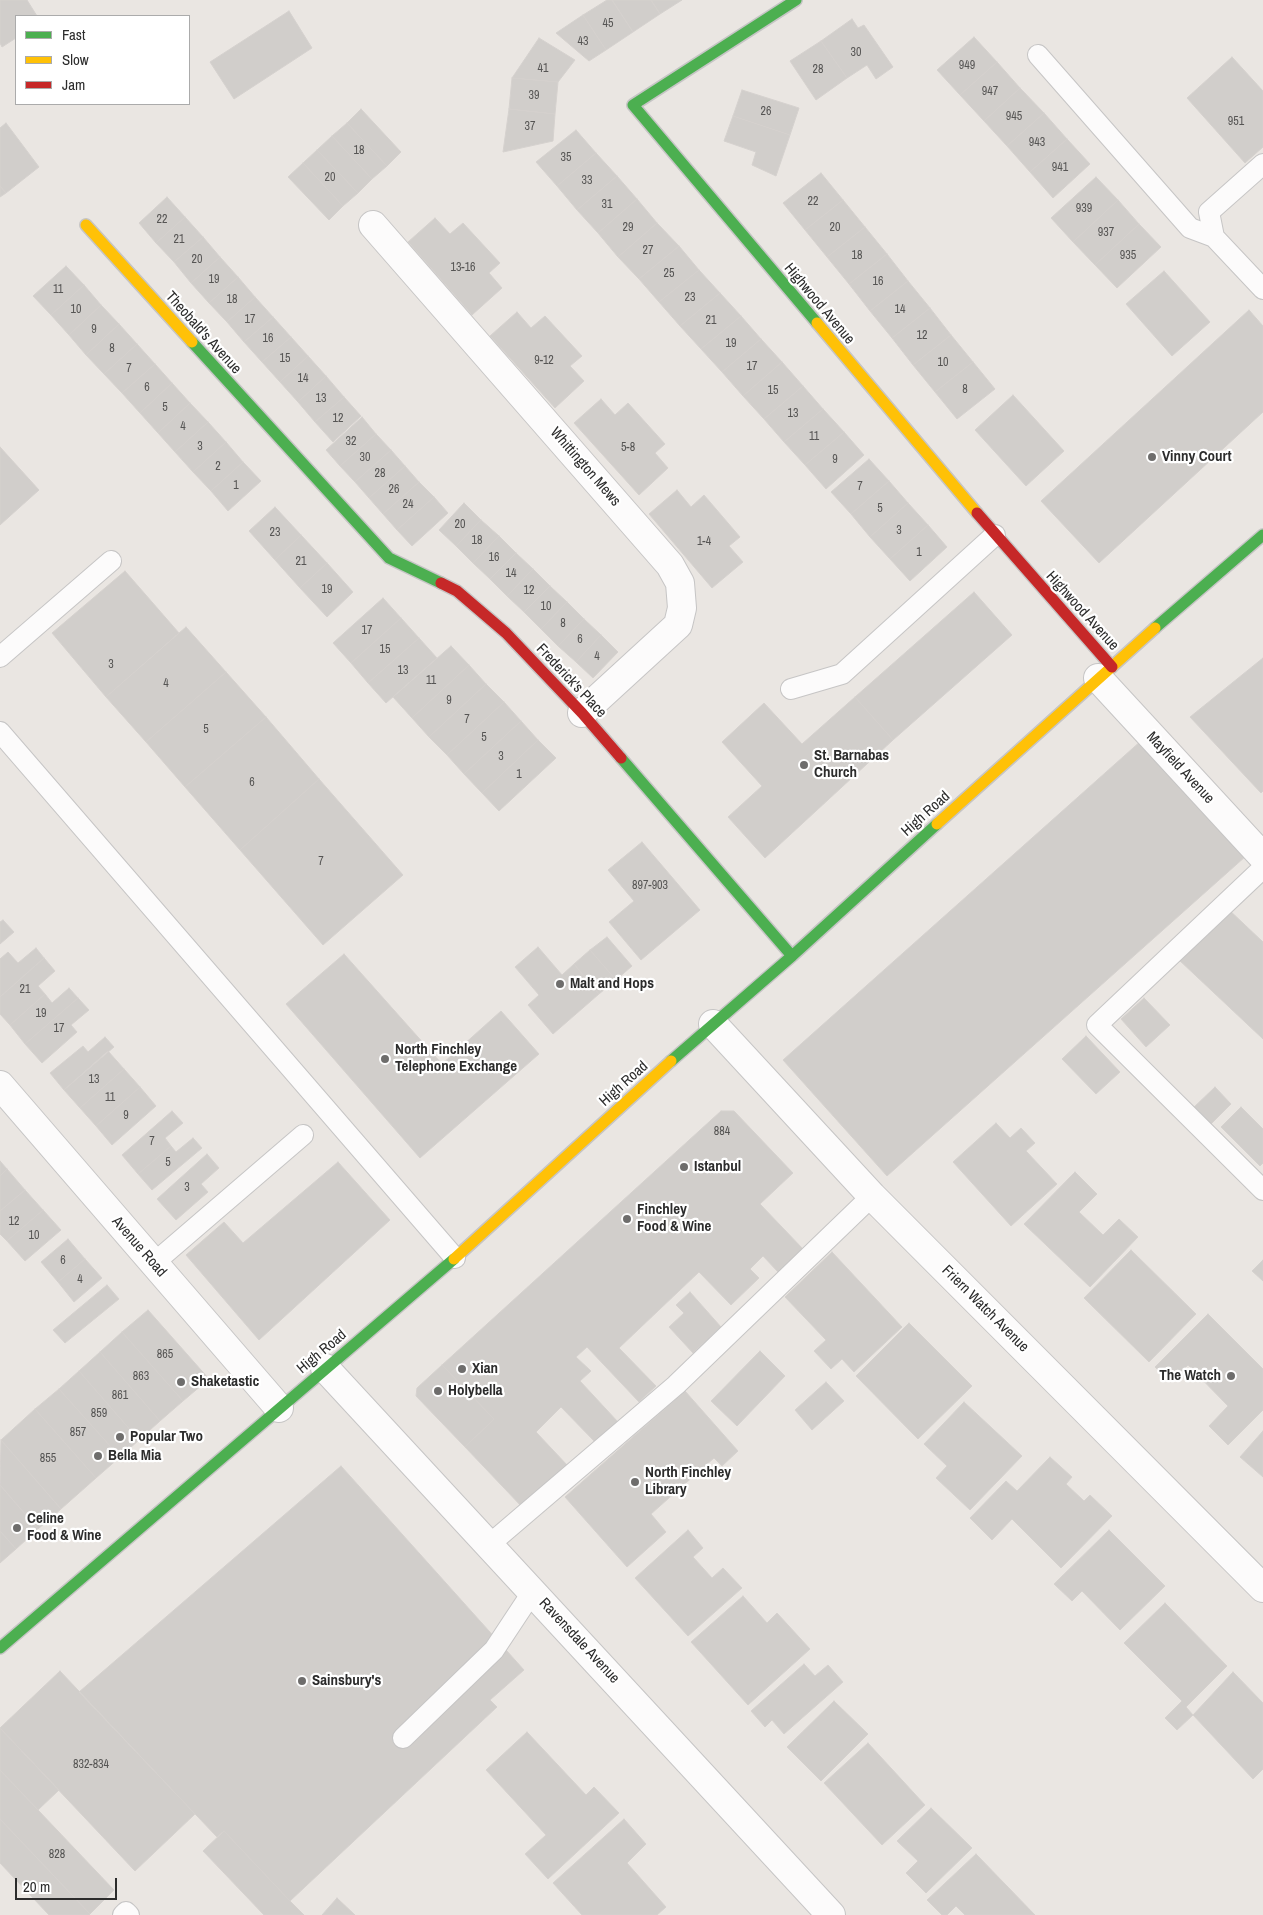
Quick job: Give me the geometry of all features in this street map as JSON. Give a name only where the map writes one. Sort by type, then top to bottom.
[{"type":"street","name":"Highwood Avenue","points":[[796,0],[633,105],[995,535],[1105,673]]},
{"type":"street","name":"Theobald's Avenue","points":[[86,225],[299,462]]},
{"type":"street","name":"Whittington Mews","points":[[373,225],[670,564],[680,583],[682,608],[678,625],[582,713]]},
{"type":"street","name":"Frederick's Place","points":[[299,462],[389,558],[457,591],[506,633],[582,713],[792,956]]},
{"type":"street","name":"High Road","points":[[0,1648],[455,1258],[1105,673],[1263,535]]},
{"type":"street","name":"Mayfield Avenue","points":[[1105,673],[1263,858]]},
{"type":"street","name":"Friern Watch Avenue","points":[[713,1024],[872,1196],[1263,1588]]},
{"type":"street","name":"Avenue Road","points":[[0,1085],[279,1408]]},
{"type":"street","name":"Ravensdale Avenue","points":[[325,1368],[490,1544],[831,1915]]},
{"type":"lane","points":[[1038,55],[1190,228],[1214,237],[1263,289]]},
{"type":"lane","points":[[1214,237],[1209,212],[1263,164]]},
{"type":"lane","points":[[792,689],[842,674],[995,535]]},
{"type":"lane","points":[[0,657],[112,561]]},
{"type":"lane","points":[[0,732],[455,1258]]},
{"type":"lane","points":[[1263,868],[1097,1025],[1263,1190]]},
{"type":"lane","points":[[154,1264],[303,1134]]},
{"type":"lane","points":[[490,1544],[676,1385],[872,1196]]},
{"type":"lane","points":[[403,1738],[494,1650],[533,1591]]},
{"type":"lane","points":[[123,1915],[126,1912],[129,1915]]},
{"type":"building","points":[[0,0],[27,0],[36,15],[15,15],[15,39],[2,47],[0,43]]},
{"type":"building","points":[[607,0],[612,0],[633,32],[606,50],[583,15]]},
{"type":"building","points":[[612,0],[651,0],[660,14],[633,32]]},
{"type":"building","points":[[651,0],[682,0],[660,14]]},
{"type":"building","points":[[289,11],[312,48],[234,99],[210,62]]},
{"type":"building","points":[[583,15],[606,50],[589,61],[556,33]]},
{"type":"building","points":[[852,19],[858,28],[864,25],[893,67],[876,79],[867,65],[847,78],[821,41]]},
{"type":"building","points":[[974,37],[997,62],[960,95],[937,70]]},
{"type":"building","points":[[539,38],[575,60],[558,82],[512,78]]},
{"type":"building","points":[[821,41],[847,78],[816,100],[790,61]]},
{"type":"building","points":[[1232,57],[1263,91],[1263,147],[1245,163],[1187,98]]},
{"type":"building","points":[[997,62],[1020,88],[984,121],[960,95]]},
{"type":"building","points":[[512,78],[558,82],[555,114],[509,109]]},
{"type":"building","points":[[1020,88],[1044,113],[1007,146],[984,121]]},
{"type":"building","points":[[742,90],[799,108],[790,135],[733,116]]},
{"type":"building","points":[[361,109],[401,152],[387,166],[347,123]]},
{"type":"building","points":[[509,109],[555,114],[553,141],[503,152]]},
{"type":"building","points":[[1044,113],[1067,139],[1030,172],[1007,146]]},
{"type":"building","points":[[733,116],[790,135],[776,176],[752,165],[756,152],[724,141]]},
{"type":"building","points":[[6,123],[39,167],[6,193],[0,186],[0,128]]},
{"type":"building","points":[[347,123],[387,166],[372,179],[332,136]]},
{"type":"building","points":[[576,130],[596,153],[557,186],[536,162]]},
{"type":"building","points":[[332,136],[372,179],[358,193],[317,150]]},
{"type":"building","points":[[1067,139],[1090,164],[1053,198],[1030,172]]},
{"type":"building","points":[[317,150],[358,193],[343,206],[303,163]]},
{"type":"building","points":[[596,153],[617,176],[577,210],[557,186]]},
{"type":"building","points":[[303,163],[343,206],[329,220],[288,177]]},
{"type":"building","points":[[821,173],[843,200],[805,230],[783,203]]},
{"type":"building","points":[[617,176],[637,199],[598,233],[577,210]]},
{"type":"building","points":[[1096,177],[1118,200],[1073,242],[1051,218]]},
{"type":"building","points":[[0,186],[6,193],[0,197]]},
{"type":"building","points":[[167,197],[185,217],[156,243],[139,223]]},
{"type":"building","points":[[637,199],[657,223],[618,257],[598,233]]},
{"type":"building","points":[[843,200],[865,227],[827,257],[805,230]]},
{"type":"building","points":[[1118,200],[1139,224],[1095,265],[1073,242]]},
{"type":"building","points":[[185,217],[203,237],[174,262],[156,243]]},
{"type":"building","points":[[435,218],[450,234],[463,223],[500,263],[489,273],[502,288],[472,315],[408,242]]},
{"type":"building","points":[[657,223],[679,246],[639,279],[618,257]]},
{"type":"building","points":[[1139,224],[1161,247],[1117,288],[1095,265]]},
{"type":"building","points":[[865,227],[887,254],[849,284],[827,257]]},
{"type":"building","points":[[203,237],[220,257],[191,283],[174,262]]},
{"type":"building","points":[[679,246],[699,270],[659,302],[639,279]]},
{"type":"building","points":[[887,254],[908,281],[870,311],[849,284]]},
{"type":"building","points":[[220,257],[238,277],[209,303],[191,283]]},
{"type":"building","points":[[66,266],[84,285],[51,315],[33,296]]},
{"type":"building","points":[[699,270],[720,293],[680,326],[659,302]]},
{"type":"building","points":[[1164,271],[1210,322],[1172,356],[1126,304]]},
{"type":"building","points":[[238,277],[255,297],[227,322],[209,303]]},
{"type":"building","points":[[908,281],[930,308],[892,338],[870,311]]},
{"type":"building","points":[[84,285],[101,305],[69,335],[51,315]]},
{"type":"building","points":[[720,293],[741,316],[701,349],[680,326]]},
{"type":"building","points":[[255,297],[273,317],[244,342],[227,322]]},
{"type":"building","points":[[101,305],[119,324],[86,355],[69,335]]},
{"type":"building","points":[[930,308],[951,335],[913,365],[892,338]]},
{"type":"building","name":"Vinny Court","points":[[1249,310],[1263,326],[1263,412],[1099,563],[1041,501]]},
{"type":"building","points":[[517,312],[531,328],[545,316],[582,356],[570,366],[584,381],[555,408],[490,336]]},
{"type":"building","points":[[741,316],[761,339],[722,372],[701,349]]},
{"type":"building","points":[[273,317],[291,337],[262,362],[244,342]]},
{"type":"building","points":[[119,324],[137,344],[104,374],[86,355]]},
{"type":"building","points":[[951,335],[973,362],[935,392],[913,365]]},
{"type":"building","points":[[291,337],[308,356],[280,382],[262,362]]},
{"type":"building","points":[[761,339],[782,362],[743,396],[722,372]]},
{"type":"building","points":[[137,344],[155,364],[122,393],[104,374]]},
{"type":"building","points":[[308,356],[326,376],[298,402],[280,382]]},
{"type":"building","points":[[782,362],[803,386],[764,419],[743,396]]},
{"type":"building","points":[[973,362],[995,389],[957,419],[935,392]]},
{"type":"building","points":[[155,364],[172,383],[140,413],[122,393]]},
{"type":"building","points":[[326,376],[344,397],[315,422],[298,402]]},
{"type":"building","points":[[172,383],[190,403],[158,433],[140,413]]},
{"type":"building","points":[[803,386],[823,409],[784,442],[764,419]]},
{"type":"building","points":[[1013,395],[1064,451],[1026,486],[975,430]]},
{"type":"building","points":[[344,397],[361,416],[333,442],[315,422]]},
{"type":"building","points":[[601,399],[615,415],[628,403],[665,444],[655,453],[668,468],[639,495],[574,423]]},
{"type":"building","points":[[190,403],[208,422],[175,452],[158,433]]},
{"type":"building","points":[[823,409],[844,432],[805,465],[784,442]]},
{"type":"building","points":[[362,417],[376,434],[340,466],[326,450]]},
{"type":"building","points":[[208,422],[226,442],[193,472],[175,452]]},
{"type":"building","points":[[844,432],[864,455],[826,489],[805,465]]},
{"type":"building","points":[[376,434],[391,450],[355,482],[340,466]]},
{"type":"building","points":[[226,442],[243,462],[211,491],[193,472]]},
{"type":"building","points":[[0,447],[39,490],[0,525]]},
{"type":"building","points":[[391,450],[405,466],[369,498],[355,482]]},
{"type":"building","points":[[869,459],[889,481],[851,514],[831,492]]},
{"type":"building","points":[[243,462],[261,481],[228,511],[211,491]]},
{"type":"building","points":[[405,466],[419,482],[383,514],[369,498]]},
{"type":"building","points":[[889,481],[908,503],[870,537],[851,514]]},
{"type":"building","points":[[419,482],[434,497],[397,530],[383,514]]},
{"type":"building","points":[[677,490],[691,507],[704,495],[740,537],[729,546],[743,562],[712,588],[649,514]]},
{"type":"building","points":[[434,497],[448,513],[412,546],[397,530]]},
{"type":"building","points":[[464,503],[481,520],[456,546],[439,530]]},
{"type":"building","points":[[908,503],[928,525],[890,559],[870,537]]},
{"type":"building","points":[[275,507],[301,535],[275,560],[249,531]]},
{"type":"building","points":[[481,520],[499,536],[473,563],[456,546]]},
{"type":"building","points":[[928,525],[947,547],[910,581],[890,559]]},
{"type":"building","points":[[301,535],[327,563],[300,588],[275,560]]},
{"type":"building","points":[[499,536],[516,553],[490,579],[473,563]]},
{"type":"building","points":[[516,553],[533,569],[507,596],[490,579]]},
{"type":"building","points":[[327,563],[353,592],[327,617],[300,588]]},
{"type":"building","points":[[533,569],[550,586],[524,612],[507,596]]},
{"type":"building","points":[[125,571],[179,633],[106,697],[52,633]]},
{"type":"building","points":[[550,586],[567,602],[541,629],[524,612]]},
{"type":"building","points":[[974,592],[1012,635],[893,740],[855,697]]},
{"type":"building","points":[[383,598],[401,618],[351,663],[333,643]]},
{"type":"building","points":[[567,602],[584,619],[558,646],[541,629]]},
{"type":"building","points":[[401,618],[419,638],[368,683],[351,663]]},
{"type":"building","points":[[584,619],[601,635],[576,662],[558,646]]},
{"type":"building","points":[[186,627],[226,672],[146,742],[106,697]]},
{"type":"building","points":[[601,635],[618,652],[593,678],[576,662]]},
{"type":"building","points":[[419,638],[437,658],[386,703],[368,683]]},
{"type":"building","points":[[451,646],[469,665],[412,718],[393,697]]},
{"type":"building","points":[[1263,658],[1263,791],[1261,793],[1190,717]]},
{"type":"building","points":[[469,665],[486,684],[429,737],[412,718]]},
{"type":"building","points":[[226,672],[266,717],[185,787],[146,742]]},
{"type":"building","points":[[486,684],[504,702],[447,755],[429,737]]},
{"type":"building","name":"St. Barnabas Church","points":[[855,697],[893,740],[765,858],[728,817],[762,786],[722,742],[764,703],[802,744]]},
{"type":"building","points":[[504,702],[521,721],[464,774],[447,755]]},
{"type":"building","points":[[266,717],[319,779],[240,850],[185,787]]},
{"type":"building","points":[[521,721],[538,740],[482,793],[464,774]]},
{"type":"building","points":[[538,740],[556,758],[499,811],[482,793]]},
{"type":"building","points":[[1142,740],[1246,856],[887,1176],[783,1060]]},
{"type":"building","points":[[319,779],[403,875],[323,945],[240,850]]},
{"type":"building","points":[[642,842],[700,910],[641,960],[609,922],[634,901],[608,870]]},
{"type":"building","points":[[1226,907],[1263,942],[1263,1039],[1178,959]]},
{"type":"building","points":[[3,920],[14,932],[0,944],[0,922]]},
{"type":"building","points":[[607,937],[632,966],[616,980],[590,950]]},
{"type":"building","name":"Malt and Hops","points":[[538,947],[562,975],[574,964],[599,994],[553,1034],[528,1005],[539,995],[515,967]]},
{"type":"building","points":[[36,948],[44,958],[0,997],[0,959],[8,952],[18,963]]},
{"type":"building","points":[[590,950],[616,980],[599,994],[574,964]]},
{"type":"building","name":"North Finchley Telephone Exchange","points":[[344,954],[442,1064],[501,1011],[539,1054],[420,1158],[286,1004]]},
{"type":"building","points":[[44,958],[55,971],[38,986],[45,994],[10,1025],[0,1014],[0,997]]},
{"type":"building","points":[[69,988],[78,998],[25,1044],[10,1025],[45,994],[52,1003]]},
{"type":"building","points":[[78,998],[89,1010],[71,1025],[77,1032],[42,1063],[25,1044]]},
{"type":"building","points":[[1144,998],[1170,1025],[1146,1047],[1121,1019]]},
{"type":"building","points":[[1086,1036],[1120,1072],[1096,1094],[1062,1059]]},
{"type":"building","points":[[105,1037],[114,1047],[64,1090],[50,1073],[83,1046],[88,1052]]},
{"type":"building","points":[[108,1051],[124,1069],[80,1108],[64,1090]]},
{"type":"building","points":[[124,1069],[140,1087],[96,1126],[80,1108]]},
{"type":"building","points":[[140,1087],[156,1106],[112,1145],[96,1126]]},
{"type":"building","points":[[1215,1087],[1231,1104],[1209,1126],[1192,1109]]},
{"type":"building","points":[[1241,1107],[1263,1129],[1263,1163],[1260,1166],[1221,1127]]},
{"type":"building","points":[[172,1111],[183,1123],[165,1138],[171,1146],[138,1174],[122,1155]]},
{"type":"building","points":[[721,1111],[734,1111],[793,1173],[760,1204],[803,1249],[778,1272],[763,1256],[750,1269],[759,1278],[731,1305],[699,1272],[619,1348],[656,1386],[639,1402],[587,1347],[576,1357],[591,1371],[580,1381],[618,1422],[596,1443],[561,1407],[536,1432],[568,1466],[523,1508],[465,1447],[494,1419],[442,1365]]},
{"type":"building","points":[[996,1123],[1010,1138],[1021,1128],[1035,1143],[1026,1151],[1057,1184],[1011,1226],[953,1162]]},
{"type":"building","points":[[193,1138],[202,1148],[152,1190],[138,1174],[171,1146],[176,1152]]},
{"type":"building","points":[[207,1154],[219,1168],[201,1184],[208,1192],[176,1220],[157,1199]]},
{"type":"building","points":[[0,1161],[7,1169],[0,1176]]},
{"type":"building","points":[[338,1162],[390,1220],[259,1340],[186,1255],[224,1222],[243,1243]]},
{"type":"building","points":[[7,1169],[25,1190],[0,1211],[0,1176]]},
{"type":"building","points":[[1075,1172],[1097,1194],[1079,1212],[1103,1235],[1119,1219],[1138,1237],[1090,1287],[1024,1224]]},
{"type":"building","points":[[25,1190],[43,1210],[7,1241],[0,1234],[0,1211]]},
{"type":"building","points":[[43,1210],[61,1230],[25,1261],[7,1241]]},
{"type":"building","points":[[68,1239],[85,1259],[58,1282],[41,1262]]},
{"type":"building","points":[[1131,1250],[1196,1314],[1149,1362],[1084,1298]]},
{"type":"building","points":[[832,1252],[902,1327],[854,1372],[842,1359],[831,1369],[814,1351],[826,1340],[785,1297]]},
{"type":"building","points":[[85,1259],[102,1278],[74,1302],[58,1282]]},
{"type":"building","points":[[1263,1260],[1263,1281],[1252,1271]]},
{"type":"building","points":[[107,1285],[119,1299],[65,1343],[53,1330]]},
{"type":"building","points":[[690,1292],[721,1327],[693,1353],[669,1327],[684,1313],[676,1305]]},
{"type":"building","points":[[148,1310],[209,1379],[183,1401],[122,1332]]},
{"type":"building","name":"The Watch","points":[[1208,1314],[1263,1369],[1263,1410],[1228,1445],[1209,1426],[1228,1406],[1188,1365],[1170,1382],[1155,1367]]},
{"type":"building","points":[[909,1323],[972,1386],[918,1439],[856,1376]]},
{"type":"building","points":[[122,1332],[183,1401],[160,1421],[100,1352]]},
{"type":"building","points":[[760,1351],[785,1376],[737,1426],[711,1401]]},
{"type":"building","points":[[100,1352],[160,1421],[139,1440],[79,1371]]},
{"type":"building","points":[[442,1365],[494,1419],[465,1447],[416,1396],[417,1388]]},
{"type":"building","points":[[79,1371],[139,1440],[120,1457],[59,1389]]},
{"type":"building","points":[[826,1382],[844,1401],[812,1430],[795,1410]]},
{"type":"building","points":[[59,1389],[120,1457],[96,1478],[35,1409]]},
{"type":"building","name":"North Finchley Library","points":[[685,1391],[738,1451],[722,1466],[714,1458],[651,1514],[666,1532],[627,1567],[565,1497]]},
{"type":"building","points":[[964,1402],[1022,1456],[970,1510],[936,1478],[947,1466],[924,1444]]},
{"type":"building","points":[[35,1409],[96,1478],[61,1509],[1,1440]]},
{"type":"building","points":[[1263,1431],[1263,1477],[1240,1457]]},
{"type":"building","points":[[1,1440],[61,1509],[38,1529],[0,1485]]},
{"type":"building","points":[[1050,1457],[1072,1477],[1066,1484],[1084,1501],[1090,1495],[1112,1516],[1061,1568],[1012,1519],[992,1540],[970,1518],[1006,1481],[1017,1491]]},
{"type":"building","name":"Sainsbury's","points":[[341,1466],[524,1670],[490,1700],[497,1707],[290,1901],[224,1831],[217,1837],[79,1692]]},
{"type":"building","points":[[0,1485],[38,1529],[16,1549],[0,1531]]},
{"type":"building","points":[[688,1530],[703,1548],[693,1557],[712,1578],[723,1568],[742,1588],[688,1636],[635,1578]]},
{"type":"building","points":[[1109,1530],[1165,1586],[1120,1630],[1082,1591],[1072,1601],[1054,1584]]},
{"type":"building","points":[[0,1531],[16,1549],[0,1563]]},
{"type":"building","points":[[743,1596],[767,1623],[777,1613],[810,1649],[748,1705],[691,1642]]},
{"type":"building","points":[[1165,1603],[1227,1666],[1186,1707],[1193,1715],[1177,1730],[1165,1718],[1182,1701],[1124,1643]]},
{"type":"building","points":[[804,1664],[815,1676],[828,1665],[843,1682],[784,1734],[772,1720],[765,1727],[751,1711]]},
{"type":"building","points":[[60,1671],[195,1814],[135,1871],[0,1728]]},
{"type":"building","points":[[1233,1672],[1263,1703],[1263,1769],[1253,1779],[1193,1715]]},
{"type":"building","points":[[834,1701],[868,1734],[821,1781],[787,1747]]},
{"type":"building","points":[[0,1728],[59,1790],[38,1810],[0,1770]]},
{"type":"building","points":[[527,1732],[586,1795],[594,1787],[619,1813],[548,1879],[525,1854],[546,1835],[486,1770]]},
{"type":"building","points":[[868,1743],[925,1805],[882,1845],[824,1783]]},
{"type":"building","points":[[0,1770],[114,1890],[90,1914],[0,1819]]},
{"type":"building","points":[[931,1808],[972,1848],[926,1893],[906,1873],[918,1861],[897,1841]]},
{"type":"building","points":[[0,1819],[89,1915],[49,1915],[0,1863]]},
{"type":"building","points":[[624,1819],[646,1844],[627,1863],[666,1907],[657,1915],[582,1915],[553,1883]]},
{"type":"building","points":[[224,1831],[304,1915],[264,1915],[203,1851]]},
{"type":"building","points":[[976,1854],[1035,1915],[965,1915],[956,1906],[947,1915],[942,1915],[927,1900]]},
{"type":"building","points":[[337,1898],[355,1915],[322,1915]]},
{"type":"traffic: fast","points":[[796,0],[633,105],[817,323]]},
{"type":"traffic: fast","points":[[192,342],[389,558],[441,583]]},
{"type":"traffic: fast","points":[[1155,628],[1263,535]]},
{"type":"traffic: fast","points":[[621,758],[792,956]]},
{"type":"traffic: fast","points":[[671,1061],[792,956],[937,824]]},
{"type":"traffic: fast","points":[[0,1648],[454,1259]]},
{"type":"traffic: slow","points":[[86,225],[192,342]]},
{"type":"traffic: slow","points":[[817,323],[977,513]]},
{"type":"traffic: slow","points":[[937,824],[1155,628]]},
{"type":"traffic: slow","points":[[454,1259],[671,1061]]},
{"type":"traffic: jam","points":[[977,513],[1112,667]]},
{"type":"traffic: jam","points":[[441,583],[457,591],[506,633],[582,713],[621,758]]},
{"type":"place","name":"Vinny Court","points":[[1152,457]]},
{"type":"place","name":"St. Barnabas Church","points":[[804,765]]},
{"type":"place","name":"Malt and Hops","points":[[560,984]]},
{"type":"place","name":"North Finchley Telephone Exchange","points":[[385,1059]]},
{"type":"place","name":"Istanbul","points":[[684,1167]]},
{"type":"place","name":"Finchley Food & Wine","points":[[627,1219]]},
{"type":"place","name":"Xian","points":[[462,1369]]},
{"type":"place","name":"The Watch","points":[[1231,1376]]},
{"type":"place","name":"Shaketastic","points":[[181,1382]]},
{"type":"place","name":"Holybella","points":[[438,1391]]},
{"type":"place","name":"Popular Two","points":[[120,1437]]},
{"type":"place","name":"Bella Mia","points":[[98,1456]]},
{"type":"place","name":"North Finchley Library","points":[[635,1482]]},
{"type":"place","name":"Celine Food & Wine","points":[[17,1528]]},
{"type":"place","name":"Sainsbury's","points":[[302,1681]]}]
